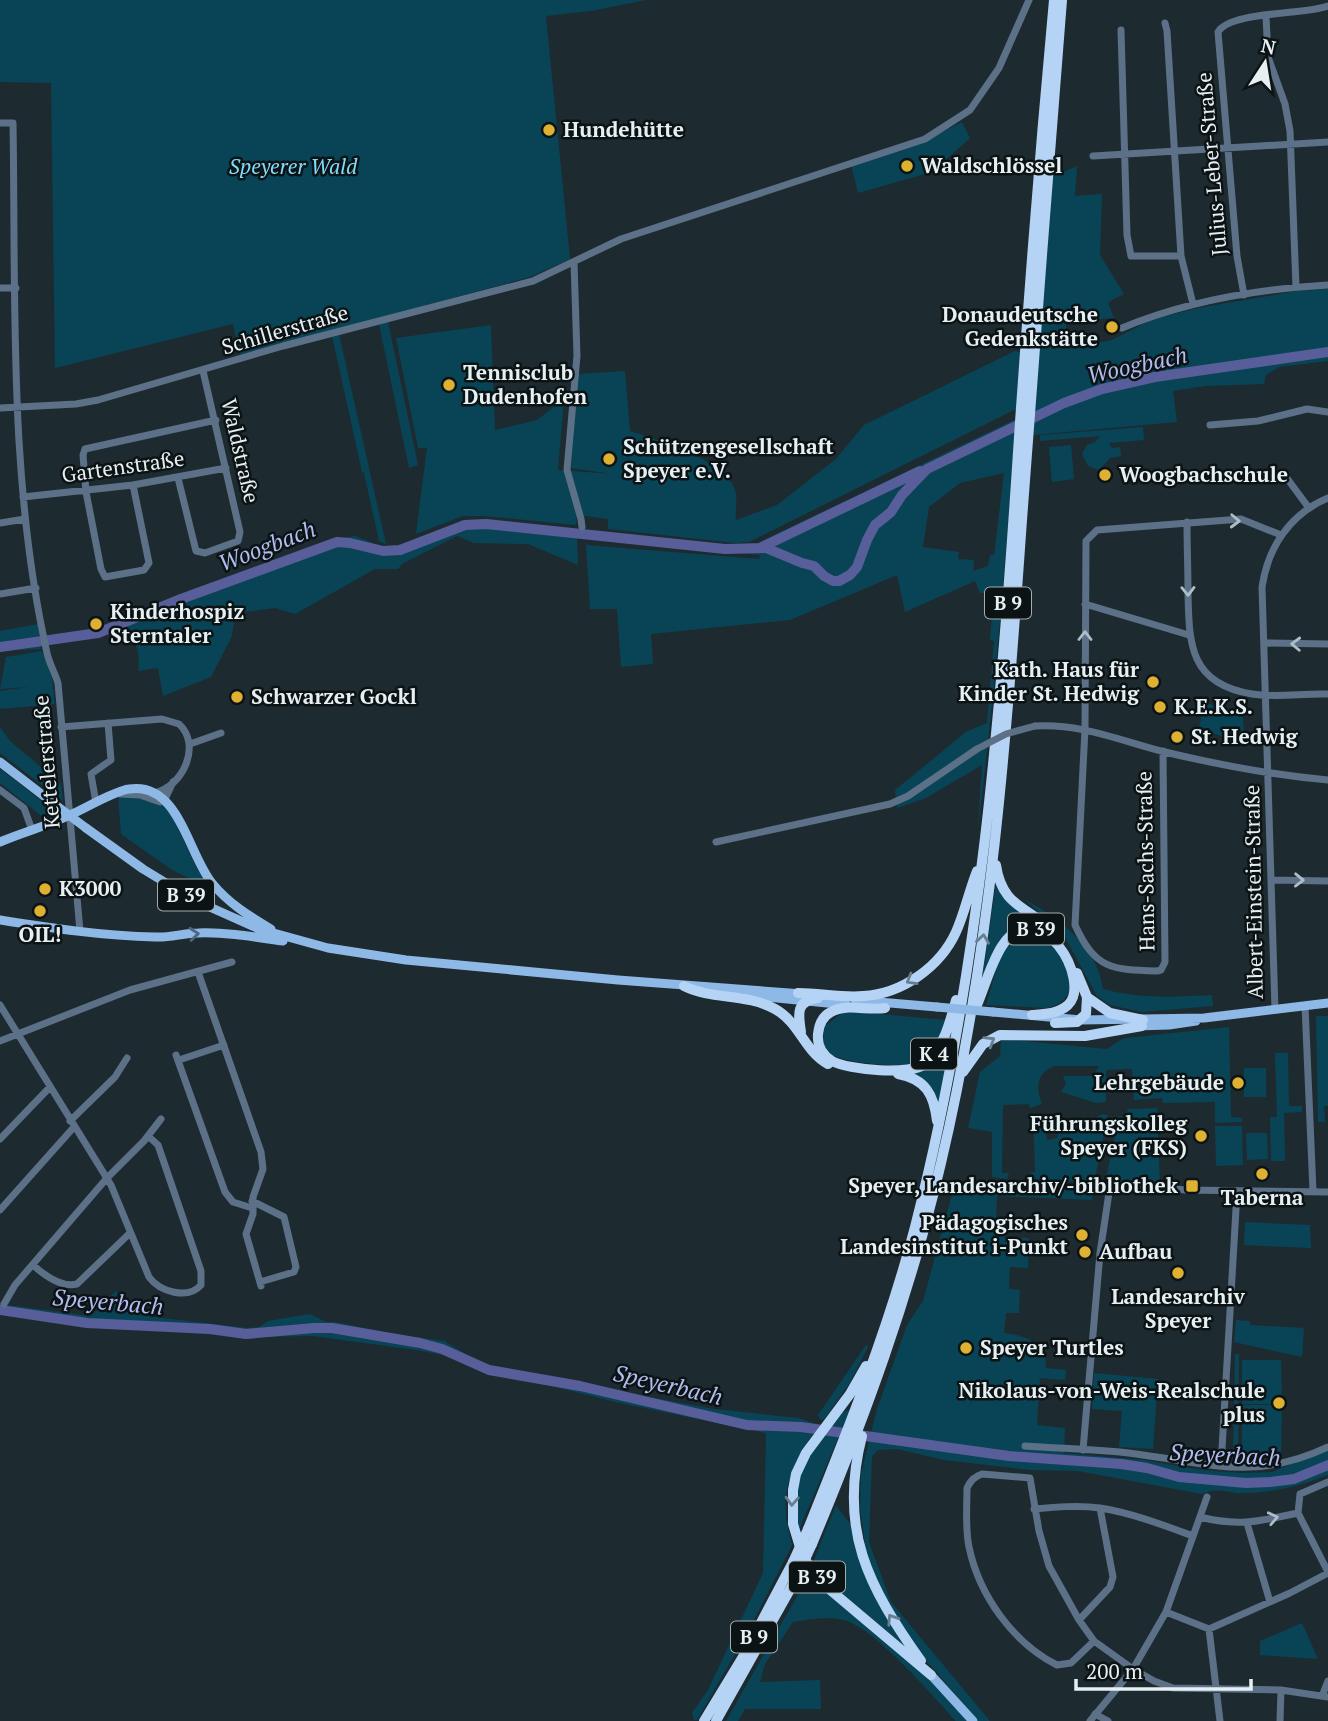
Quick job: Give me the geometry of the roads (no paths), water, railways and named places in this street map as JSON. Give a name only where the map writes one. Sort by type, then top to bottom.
[{"type":"highway","name":"B 9","points":[[877,1383],[924,1232],[960,1078],[977,982],[994,853],[1011,672],[1023,449],[1054,0]]},
{"type":"highway","name":"B 9","points":[[1044,158],[1062,0]]},
{"type":"highway","name":"B 9","points":[[704,1721],[716,1715],[797,1577],[812,1544],[861,1417],[914,1229],[954,1050],[970,954],[1001,690],[1023,449]]},
{"type":"highway","name":"B 9","points":[[994,853],[1003,891],[1013,902],[1045,923],[1057,936],[1087,997]]},
{"type":"highway","name":"B 39","points":[[802,997],[864,996],[888,992],[915,979],[934,965],[955,935],[983,859]]},
{"type":"highway","name":"B 39","points":[[968,1031],[1002,945],[1015,933],[1026,928],[1040,929],[1054,939],[1073,974],[1075,986],[1073,998],[1067,1006],[1056,1012],[1032,1015]]},
{"type":"highway","name":"K 4","points":[[885,1008],[838,1009],[830,1012],[819,1026],[820,1049],[829,1059],[844,1065],[897,1071],[921,1067],[932,1058],[944,1038],[970,954]]},
{"type":"highway","name":"B 39","points":[[684,986],[693,991],[738,993],[771,1007],[790,1020],[801,1032],[811,1051],[833,1066],[908,1076],[923,1083],[933,1097],[938,1128]]},
{"type":"highway","name":"B 39","points":[[802,997],[828,997]]},
{"type":"highway","points":[[801,1032],[802,997]]},
{"type":"highway","points":[[1055,1023],[1081,1020],[1086,1014],[1087,997]]},
{"type":"highway","points":[[1087,997],[1110,1013],[1143,1023]]},
{"type":"highway","name":"K 4","points":[[960,1078],[983,1044],[1000,1035],[1084,1036],[1143,1023]]},
{"type":"highway","name":"B 39","points":[[880,1343],[850,1394],[806,1452],[796,1474],[793,1490],[793,1524],[803,1557],[822,1583],[931,1675]]},
{"type":"highway","name":"B 39","points":[[877,1383],[851,1447],[855,1469],[856,1529],[864,1563],[887,1612],[931,1675]]},
{"type":"highway","name":"B 9","points":[[716,1715],[851,1447]]},
{"type":"main road","name":"B 39","points":[[0,762],[143,869],[194,900],[259,929],[328,948],[406,960],[684,986]]},
{"type":"main road","points":[[0,842],[70,816],[131,788],[154,793],[164,799],[175,812],[201,868],[219,892],[248,916],[298,941]]},
{"type":"main road","points":[[0,920],[80,932],[147,937],[201,933],[235,934],[328,948]]},
{"type":"main road","name":"B 39","points":[[738,993],[802,997],[885,1008],[936,1010]]},
{"type":"main road","name":"B 39","points":[[828,997],[1055,1023]]},
{"type":"main road","name":"K 4","points":[[1055,1023],[1143,1023],[1328,1003]]},
{"type":"main road","name":"B 39","points":[[992,1015],[1032,1015]]},
{"type":"main road","name":"K 4","points":[[1032,1015],[1143,1023]]},
{"type":"main road","name":"B 39","points":[[931,1675],[973,1721]]},
{"type":"street","name":"Schillerstraße","points":[[0,408],[86,402],[203,371],[283,346],[533,281],[621,239],[925,139],[970,110],[999,68],[1029,0]]},
{"type":"street","points":[[1296,287],[1287,111],[1268,57],[1266,16],[1328,6]]},
{"type":"street","name":"Julius-Leber-Straße","points":[[1244,295],[1237,256],[1227,149],[1220,29],[1235,20],[1266,16]]},
{"type":"street","points":[[1165,23],[1181,256],[1193,304]]},
{"type":"street","points":[[1121,30],[1127,234],[1131,256],[1181,256]]},
{"type":"street","name":"Kettelerstraße","points":[[0,123],[13,123],[17,407],[25,519],[46,648],[58,683],[80,932]]},
{"type":"street","points":[[1093,156],[1328,142]]},
{"type":"street","points":[[574,262],[577,356],[567,470],[582,527]]},
{"type":"street","points":[[1122,328],[1193,304],[1296,287],[1328,285]]},
{"type":"street","points":[[0,288],[16,288]]},
{"type":"street","name":"Waldstraße","points":[[178,478],[196,551],[205,553],[240,540],[216,420],[203,371]]},
{"type":"street","points":[[1210,425],[1258,421],[1307,410],[1328,412]]},
{"type":"street","points":[[133,485],[149,564],[144,570],[105,577],[101,569],[86,492],[83,455],[85,449],[216,420]]},
{"type":"street","name":"Gartenstraße","points":[[23,497],[86,492],[226,468]]},
{"type":"street","points":[[1286,477],[1309,508]]},
{"type":"street","points":[[1085,729],[1086,541],[1091,534],[1108,528],[1241,519],[1281,535],[1309,508],[1328,498]]},
{"type":"street","points":[[0,523],[25,519]]},
{"type":"street","points":[[1187,522],[1189,635],[1199,665],[1213,678],[1232,689],[1267,696],[1292,693],[1328,694]]},
{"type":"street","name":"Albert-Einstein-Straße","points":[[1275,1010],[1262,601],[1268,561],[1281,535]]},
{"type":"street","points":[[0,594],[36,588]]},
{"type":"street","points":[[1085,604],[1189,635]]},
{"type":"street","points":[[1264,643],[1328,644]]},
{"type":"street","points":[[61,727],[169,720],[183,727],[190,744],[188,760],[164,799],[158,802],[140,794],[129,793],[113,796]]},
{"type":"street","points":[[96,803],[91,774],[111,760],[108,723]]},
{"type":"street","points":[[716,842],[890,804],[908,796],[977,749],[1006,734],[1035,726],[1085,729],[1163,751],[1269,773],[1328,780]]},
{"type":"street","name":"Hans-Sachs-Straße","points":[[1085,729],[1075,925],[1084,945],[1108,967],[1161,970],[1165,962],[1163,751]]},
{"type":"street","points":[[190,744],[221,733]]},
{"type":"street","points":[[154,793],[160,792],[176,779]]},
{"type":"street","points":[[0,790],[23,808],[32,830]]},
{"type":"street","points":[[1270,880],[1328,880]]},
{"type":"street","points":[[0,1041],[130,990],[232,962]]},
{"type":"street","points":[[198,972],[261,1152],[263,1169],[252,1205],[253,1214],[246,1234],[260,1284],[294,1272],[296,1267],[284,1217],[252,1205],[242,1206],[227,1196],[177,1057],[223,1045]]},
{"type":"street","points":[[0,1005],[107,1178],[149,1277],[156,1286],[180,1292],[193,1291],[200,1288],[201,1271],[158,1145],[148,1136]]},
{"type":"street","points":[[1305,1006],[1313,1191]]},
{"type":"street","points":[[0,1210],[115,1077],[127,1058]]},
{"type":"street","points":[[0,1139],[50,1087]]},
{"type":"street","points":[[4,1304],[10,1292],[161,1119]]},
{"type":"street","points":[[1083,1450],[1100,1253],[1110,1186],[1116,1184],[1237,1192],[1328,1192]]},
{"type":"street","points":[[1221,1466],[1237,1192]]},
{"type":"street","points":[[33,1265],[65,1285],[77,1284],[130,1233]]},
{"type":"street","points":[[1025,1446],[1141,1454],[1221,1466],[1261,1468],[1282,1465],[1328,1447]]},
{"type":"street","points":[[1094,1641],[1066,1665],[1057,1665],[1028,1647],[997,1612],[973,1566],[968,1545],[967,1488],[970,1481],[982,1474],[1030,1478],[1034,1509],[1049,1566],[1079,1620],[1094,1641],[1154,1681],[1173,1688],[1281,1690],[1325,1696],[1328,1681]]},
{"type":"street","points":[[1166,1612],[1209,1629],[1328,1572],[1298,1513],[1300,1494],[1328,1482]]},
{"type":"street","points":[[1108,1721],[1093,1718],[1133,1669],[1166,1612],[1207,1497]]},
{"type":"street","points":[[1034,1509],[1100,1508],[1125,1513],[1193,1536]]},
{"type":"street","points":[[1079,1620],[1110,1587],[1113,1577],[1100,1508]]},
{"type":"street","points":[[1200,1517],[1224,1524],[1247,1523],[1298,1513]]},
{"type":"street","points":[[1247,1523],[1270,1602]]},
{"type":"street","points":[[1209,1629],[1220,1721]]},
{"type":"street","points":[[1280,1721],[1281,1690]]},
{"type":"waterway","name":"Woogbach","points":[[0,647],[98,633],[181,599],[337,542],[383,551],[400,550],[465,525],[486,524],[725,549],[766,548],[814,566],[824,576],[839,581],[857,567],[875,525],[891,512],[902,495],[927,469],[1064,403],[1102,389],[1155,377],[1328,352]]},
{"type":"waterway","name":"Woogbach","points":[[1183,377],[1186,373]]},
{"type":"waterway","name":"Woogbach","points":[[762,547],[920,471]]},
{"type":"waterway","name":"Speyerbach","points":[[0,1310],[87,1323],[210,1329],[246,1334],[332,1328],[420,1343],[442,1349],[489,1370],[580,1386],[747,1425],[801,1427],[1009,1456],[1121,1464],[1179,1477],[1246,1483],[1270,1482],[1294,1479],[1328,1465]]},
{"type":"place","name":"Hundehütte","points":[[549,130]]},
{"type":"place","name":"Waldschlössel","points":[[907,166]]},
{"type":"place","name":"Donaudeutsche Gedenkstätte","points":[[1112,327]]},
{"type":"place","name":"Tennisclub Dudenhofen","points":[[449,385]]},
{"type":"place","name":"Schützengesellschaft Speyer e.V.","points":[[609,459]]},
{"type":"place","name":"Woogbachschule","points":[[1105,475]]},
{"type":"place","name":"Kinderhospiz Sterntaler","points":[[96,624]]},
{"type":"place","name":"Kath. Haus für Kinder St. Hedwig","points":[[1153,682]]},
{"type":"place","name":"Schwarzer Gockl","points":[[237,697]]},
{"type":"place","name":"K.E.K.S.","points":[[1160,707]]},
{"type":"place","name":"St. Hedwig","points":[[1177,737]]},
{"type":"place","name":"K3000","points":[[45,889]]},
{"type":"place","name":"OIL!","points":[[40,911]]},
{"type":"place","name":"Lehrgebäude","points":[[1238,1083]]},
{"type":"place","name":"Führungskolleg Speyer (FKS)","points":[[1201,1136]]},
{"type":"place","name":"Taberna","points":[[1262,1174]]},
{"type":"place","name":"Speyer, Landesarchiv/-bibliothek","points":[[1192,1186]]},
{"type":"place","name":"Pädagogisches Landesinstitut i-Punkt","points":[[1082,1235]]},
{"type":"place","name":"Aufbau","points":[[1085,1252]]},
{"type":"place","name":"Landesarchiv Speyer","points":[[1178,1273]]},
{"type":"place","name":"Speyer Turtles","points":[[966,1348]]},
{"type":"place","name":"Nikolaus-von-Weis-Realschule plus","points":[[1279,1403]]},
{"type":"park label","name":"Speyerer Wald","points":[[293,167]]}]
